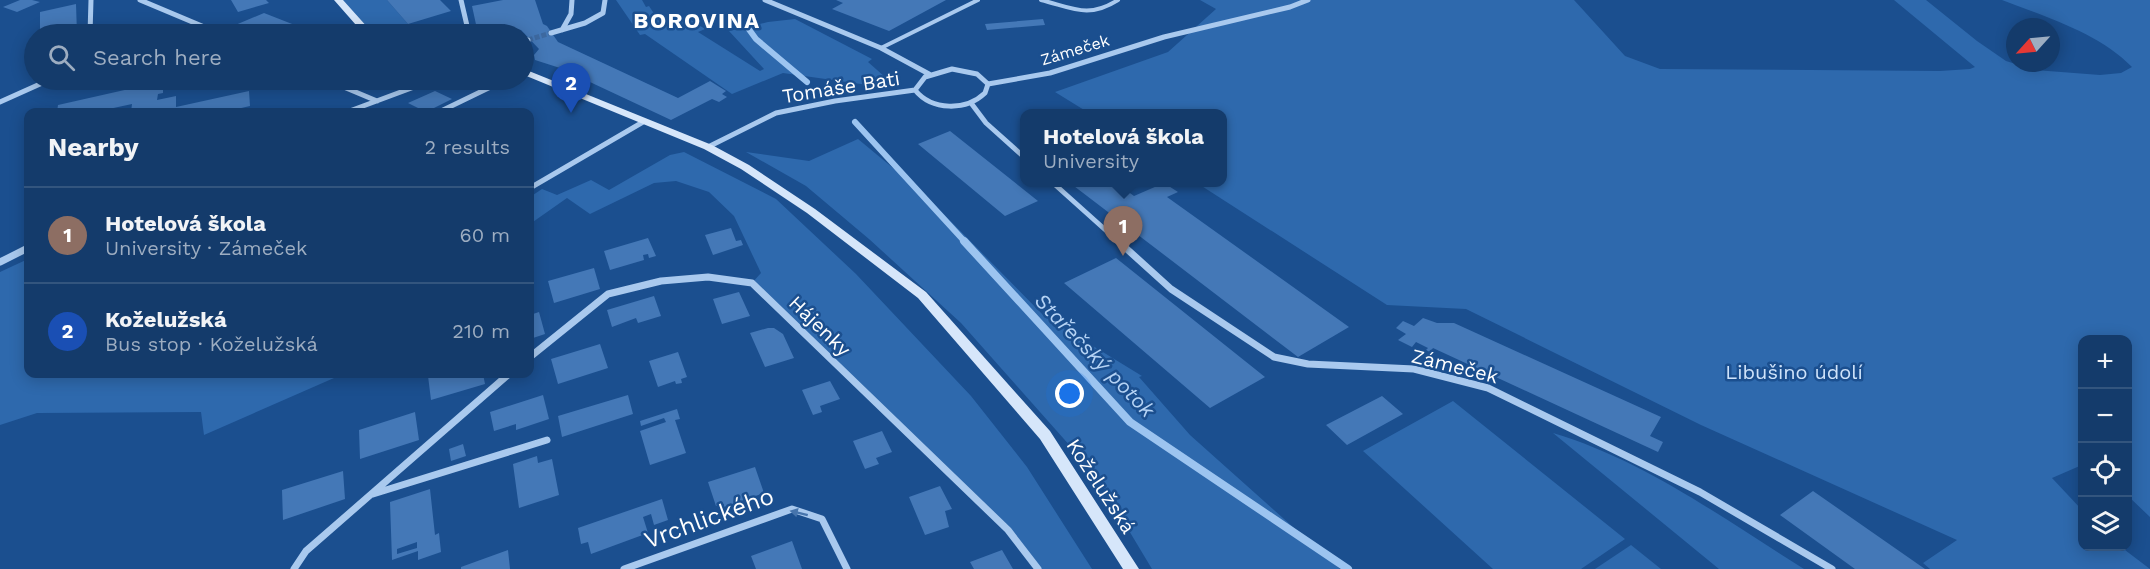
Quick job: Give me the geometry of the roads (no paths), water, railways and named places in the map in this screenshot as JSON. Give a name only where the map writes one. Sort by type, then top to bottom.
[{"type":"main road","points":[[339,0],[360,24]]},
{"type":"main road","name":"Koželužská","points":[[534,76],[708,147],[745,167],[811,211],[922,295],[1045,435],[1131,569]]},
{"type":"street","points":[[90,24],[91,0]]},
{"type":"street","points":[[140,0],[197,24]]},
{"type":"street","points":[[462,0],[467,24]]},
{"type":"street","points":[[562,30],[571,14],[572,0]]},
{"type":"street","points":[[551,33],[585,22],[603,13],[605,0]]},
{"type":"street","name":"Tomáše Bati","points":[[765,0],[881,48],[929,74],[921,79],[915,90]]},
{"type":"street","name":"Zámeček","points":[[988,84],[1050,73],[1164,37],[1290,7],[1308,0]]},
{"type":"street","points":[[929,74],[940,70],[964,70],[983,76],[988,84],[985,94],[971,103],[986,123],[1020,153]]},
{"type":"street","points":[[0,102],[27,90]]},
{"type":"street","points":[[351,90],[377,101]]},
{"type":"street","points":[[358,108],[406,90]]},
{"type":"street","points":[[447,108],[484,90]]},
{"type":"street","name":"Tomáše Bati","points":[[915,90],[924,101],[935,105],[946,107],[971,103]]},
{"type":"street","name":"Tomáše Bati","points":[[708,147],[776,113],[835,101],[915,90]]},
{"type":"street","points":[[534,186],[643,122]]},
{"type":"street","name":"Zámeček","points":[[1056,187],[1171,289],[1274,357],[1308,364],[1414,369],[1488,388],[1700,492],[1833,569]]},
{"type":"street","points":[[0,262],[24,250]]},
{"type":"street","name":"Hájenky","points":[[534,354],[608,294],[661,281],[708,278],[752,283],[1008,530],[1038,569]]},
{"type":"street","points":[[294,569],[306,551],[504,378]]},
{"type":"street","points":[[370,495],[547,440]]},
{"type":"street","name":"Vrchlického","points":[[624,569],[792,509],[822,519],[847,569]]},
{"type":"lane","points":[[881,48],[978,0]]},
{"type":"lane","points":[[1041,0],[1079,10],[1100,11],[1118,0]]},
{"type":"waterway","name":"Stařečský potok","points":[[748,28],[756,39],[807,82]]},
{"type":"waterway","name":"Stařečský potok","points":[[855,122],[966,243]]},
{"type":"waterway","name":"Stařečský potok","points":[[964,241],[1130,422],[1348,569]]},
{"type":"tunnel","points":[[534,38],[551,33]]},
{"type":"place","name":"Koželužská","points":[[571,113]]},
{"type":"place","name":"Hotelová škola","points":[[1123,256]]},
{"type":"district","name":"BOROVINA","points":[[697,20]]},
{"type":"park label","name":"Libušino údolí","points":[[1794,372]]}]
